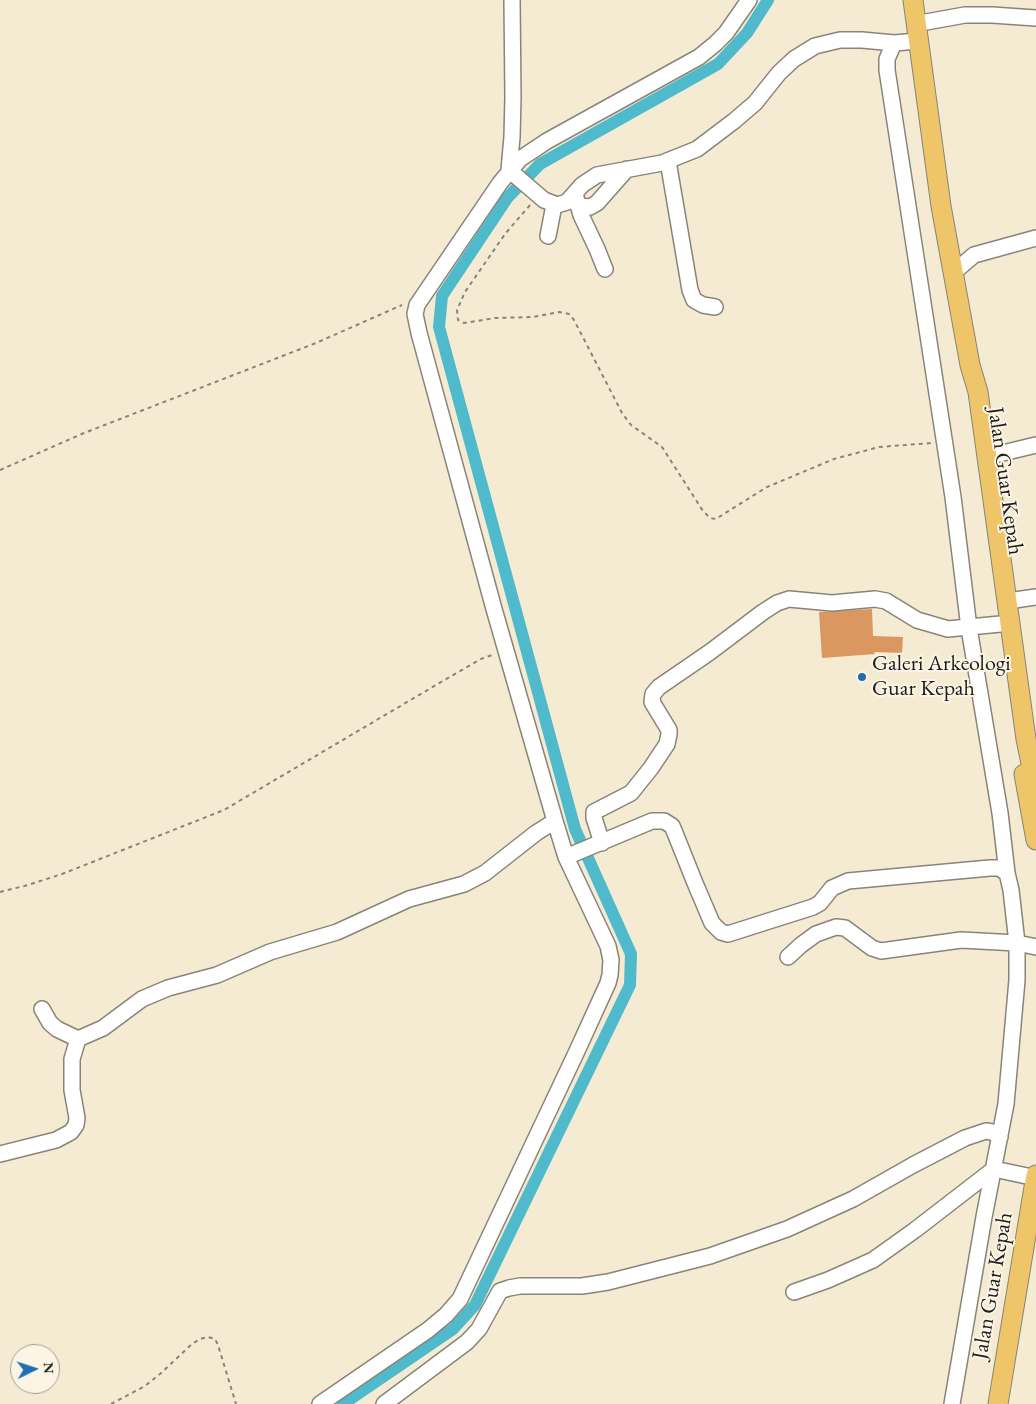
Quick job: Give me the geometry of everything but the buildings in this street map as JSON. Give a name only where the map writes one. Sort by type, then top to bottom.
[{"type":"main road","name":"Jalan Guar Kepah","points":[[913,0],[941,206],[970,365],[978,392],[1008,601],[1002,624],[1031,738],[1036,788]]},
{"type":"main road","name":"Jalan Guar Kepah","points":[[970,365],[969,402],[1019,744],[1036,840]]},
{"type":"main road","name":"Jalan Guar Kepah","points":[[998,1404],[1036,1176]]},
{"type":"street","points":[[509,170],[512,128],[512,0]]},
{"type":"street","points":[[322,1404],[428,1330],[446,1315],[460,1298],[608,983],[611,967],[608,946],[555,821],[419,333],[415,314],[417,305],[509,170],[523,155],[699,58],[726,33],[749,0]]},
{"type":"street","points":[[509,170],[536,194],[554,205],[564,204],[576,200],[586,181],[598,175],[668,161],[697,149],[756,103],[786,66],[808,50],[823,44],[840,40],[894,43],[916,32],[965,15],[1036,18]]},
{"type":"street","points":[[894,43],[888,54],[887,70],[1000,813],[1007,873],[1026,945],[1017,980],[1006,1104],[984,1217],[952,1404]]},
{"type":"street","points":[[668,161],[690,290],[694,300],[703,305],[715,307]]},
{"type":"street","points":[[576,200],[590,207],[597,203],[627,169]]},
{"type":"street","points":[[576,200],[605,269]]},
{"type":"street","points":[[548,236],[554,205]]},
{"type":"street","points":[[953,273],[974,255],[1036,238]]},
{"type":"street","points":[[986,457],[1036,444]]},
{"type":"street","points":[[1008,601],[1036,596]]},
{"type":"street","points":[[598,844],[594,812],[631,793],[667,744],[669,730],[652,702],[653,694],[659,687],[782,600],[832,603],[875,599],[886,601],[910,617],[924,623],[948,629],[1002,624]]},
{"type":"street","points":[[571,855],[652,820],[661,820],[668,823],[676,833],[694,883],[712,923],[721,932],[728,934],[812,907],[820,903],[832,888],[848,881],[990,868],[999,868],[1007,873]]},
{"type":"street","points":[[0,1154],[56,1140],[71,1132],[76,1125],[77,1118],[72,1090],[72,1059],[78,1040],[103,1028],[142,999],[154,993],[217,975],[264,955],[337,932],[409,900],[464,884],[485,872],[530,837],[555,821]]},
{"type":"street","points":[[788,957],[816,934],[836,927],[844,928],[872,948],[882,951],[961,940],[1026,945]]},
{"type":"street","points":[[42,1009],[50,1023],[78,1040]]},
{"type":"street","points":[[384,1404],[467,1342],[479,1329],[500,1291],[520,1286],[582,1286],[608,1282],[718,1254],[787,1229],[854,1199],[913,1164],[965,1138],[986,1131],[1000,1137]]},
{"type":"street","points":[[794,1292],[874,1260],[994,1169],[1036,1176]]},
{"type":"path","points":[[536,194],[480,268],[458,304],[457,317],[464,323],[495,318],[533,317],[558,312],[569,314],[630,425],[662,447],[710,518],[719,517],[767,487],[834,459],[879,447],[944,442]]},
{"type":"path","points":[[0,470],[84,433],[311,346],[398,306],[417,305]]},
{"type":"path","points":[[0,892],[62,874],[224,810],[480,660],[507,652]]},
{"type":"path","points":[[111,1404],[144,1386],[160,1374],[192,1344],[208,1337],[215,1339],[218,1345],[236,1404]]},
{"type":"waterway","points":[[343,1404],[453,1329],[475,1305],[630,985],[631,954],[575,829],[439,327],[442,296],[508,197],[540,164],[718,64],[747,33],[768,0]]},
{"type":"place","name":"Galeri Arkeologi Guar Kepah","points":[[862,677]]}]
